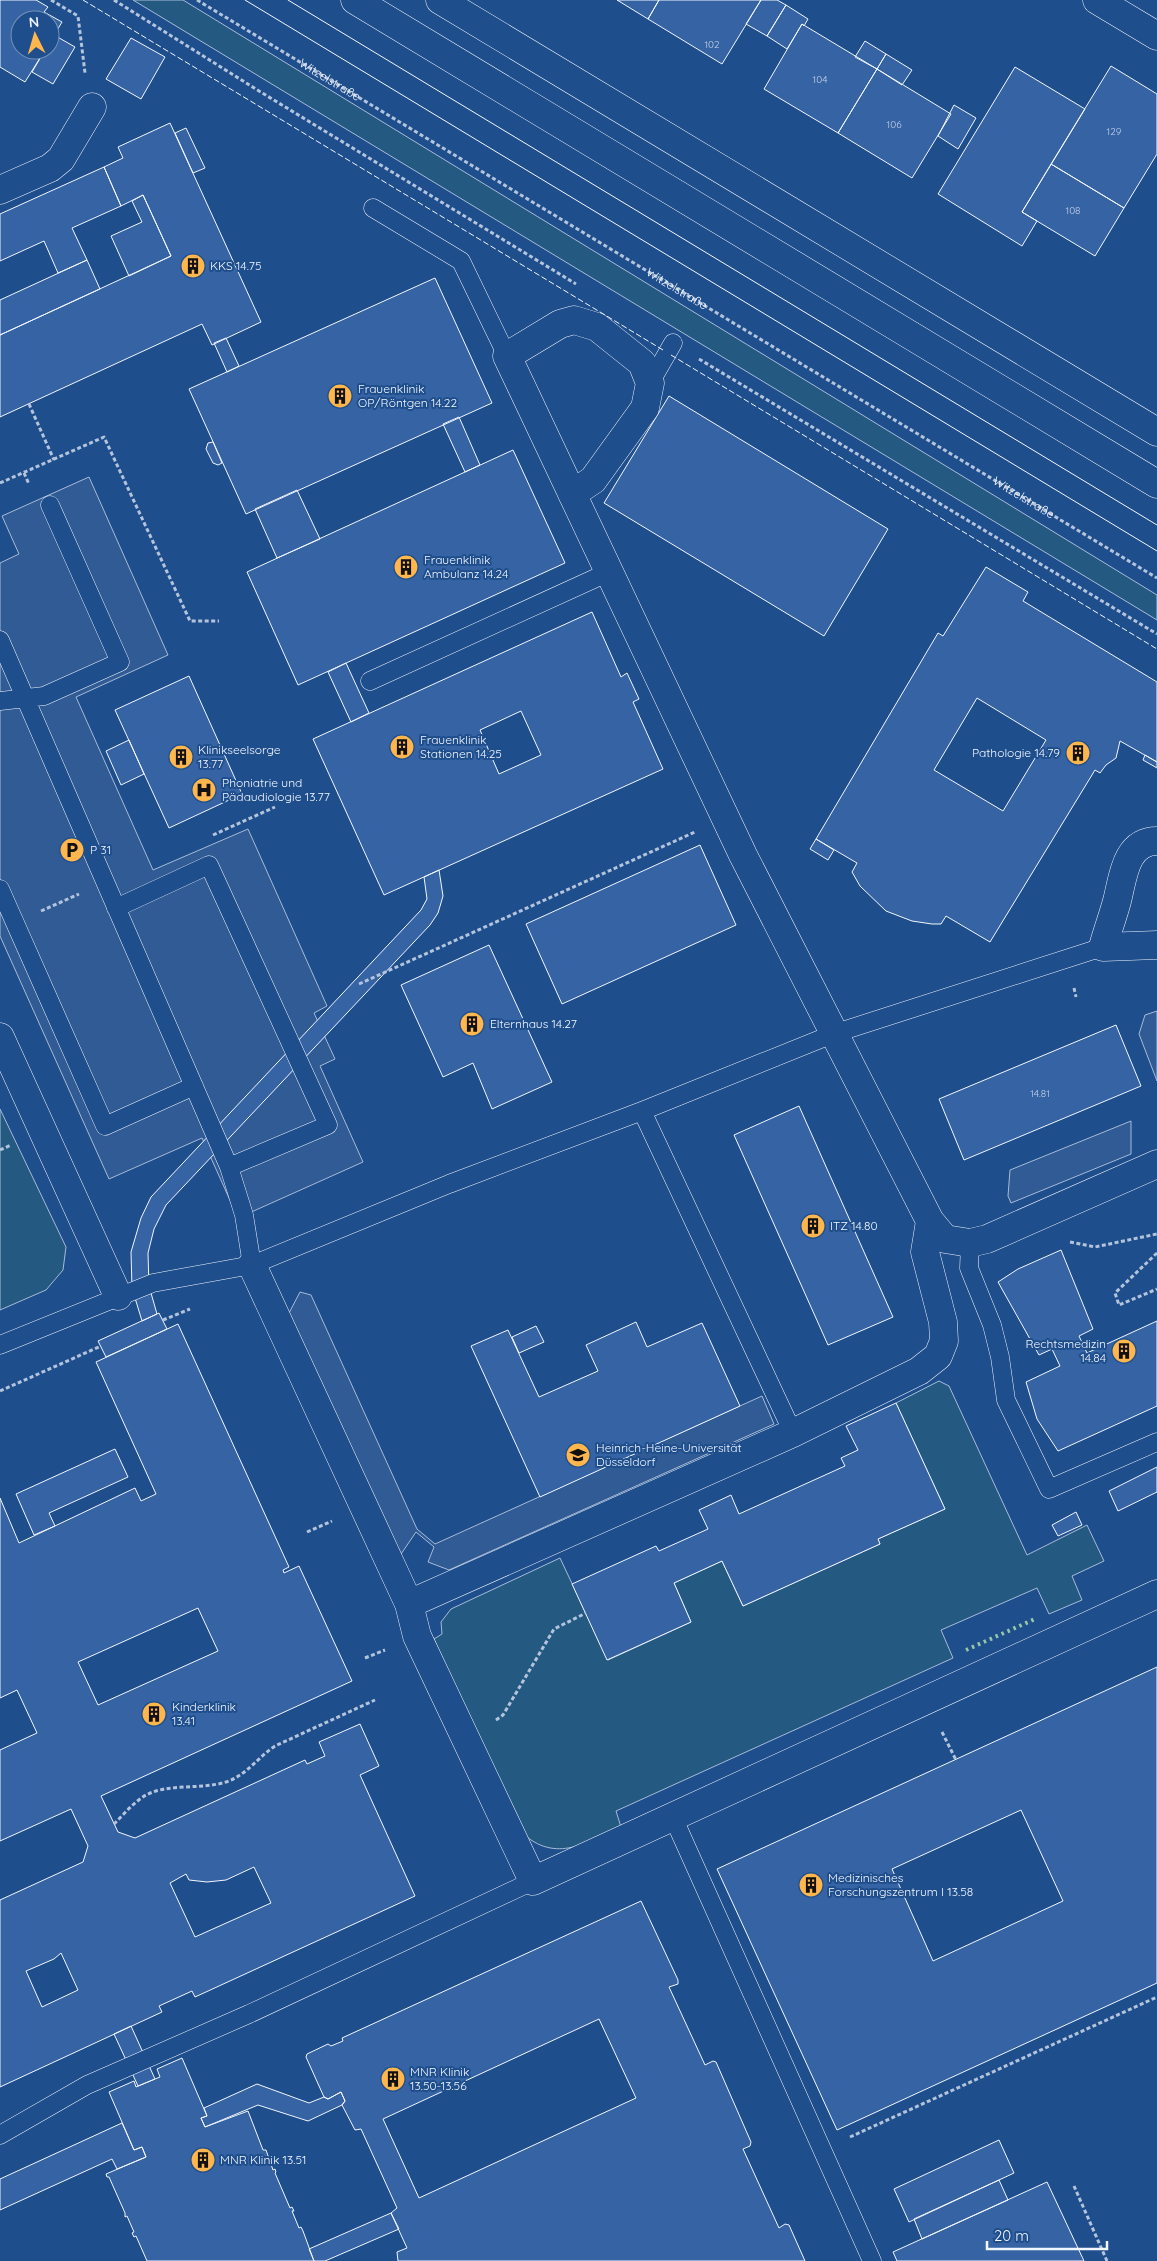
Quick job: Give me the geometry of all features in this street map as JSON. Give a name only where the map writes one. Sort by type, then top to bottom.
[{"type":"street","points":[[355,0],[1157,484]]},
{"type":"street","points":[[440,0],[1155,425]]},
{"type":"street","points":[[1097,0],[1157,36]]},
{"type":"street","points":[[0,190],[50,168],[61,159],[92,107]]},
{"type":"street","points":[[572,494],[593,480],[646,408],[650,383],[642,363],[597,327],[574,320],[560,324],[507,356],[572,494],[610,572],[726,818],[833,1034],[930,1221],[945,1239],[970,1243],[987,1239],[1157,1164]]},
{"type":"street","points":[[1157,842],[1138,847],[1125,864],[1117,900],[1102,947],[1157,945]]},
{"type":"street","points":[[0,1037],[118,1296]]},
{"type":"street","points":[[409,1604],[793,1433],[919,1370],[938,1356],[944,1341],[943,1322],[925,1252],[930,1221]]},
{"type":"street","points":[[252,1265],[409,1604],[417,1636],[533,1881],[1157,1594]]},
{"type":"lane","points":[[374,208],[461,261],[507,356]]},
{"type":"lane","points":[[650,383],[673,343]]},
{"type":"lane","points":[[0,701],[44,696],[120,662],[50,505]]},
{"type":"lane","points":[[370,681],[610,572]]},
{"type":"lane","points":[[0,640],[229,1168],[244,1215],[252,1265]]},
{"type":"lane","points":[[116,908],[209,865],[328,1125],[229,1168]]},
{"type":"lane","points":[[0,889],[105,1126],[194,1086]]},
{"type":"lane","points":[[0,1345],[153,1283],[252,1265],[449,1184],[642,1111],[833,1034],[1102,947]]},
{"type":"lane","points":[[642,1111],[793,1433]]},
{"type":"lane","points":[[970,1243],[968,1268],[992,1325],[1000,1357],[1006,1400],[1049,1489],[1157,1442]]},
{"type":"lane","points":[[673,1817],[872,2261]]},
{"type":"lane","points":[[0,2135],[87,2085],[249,2014],[533,1881]]},
{"type":"path","points":[[51,0],[78,16],[86,82],[92,107]]},
{"type":"path","name":"Witzelstraße","points":[[197,0],[1157,578]]},
{"type":"path","points":[[29,404],[54,460]]},
{"type":"path","points":[[0,483],[104,437],[190,621],[218,621]]},
{"type":"path","points":[[359,984],[726,818]]},
{"type":"path","points":[[0,1150],[6,1148]]},
{"type":"path","points":[[1034,1218],[1052,1239],[1095,1247],[1157,1234]]},
{"type":"path","points":[[1157,1253],[1115,1293],[1119,1305],[1157,1289]]},
{"type":"path","points":[[162,1320],[197,1306]]},
{"type":"path","points":[[0,1391],[101,1346]]},
{"type":"path","points":[[466,1739],[482,1731],[503,1715],[554,1629],[586,1613]]},
{"type":"path","points":[[114,1824],[144,1796],[154,1792],[203,1787],[226,1782],[243,1774],[264,1753],[275,1746],[375,1700]]},
{"type":"path","points":[[822,2150],[1157,1997]]},
{"type":"path","points":[[1074,2186],[1107,2261]]},
{"type":"shaded area","points":[[133,0],[183,0],[1157,595],[1157,620]]},
{"type":"shaded area","name":"P 31","points":[[89,477],[168,655],[76,697],[153,870],[248,829],[327,1006],[314,1013],[335,1059],[320,1066],[363,1162],[238,1218],[202,1138],[109,1179],[0,936],[0,563],[19,554],[2,516]]},
{"type":"shaded area","points":[[1157,1011],[1157,1081],[1139,1034],[1145,1015]]},
{"type":"shaded area","points":[[0,1109],[66,1247],[63,1270],[46,1290],[0,1310]]},
{"type":"shaded area","points":[[1131,1121],[1131,1154],[1011,1203],[1008,1196],[1010,1170]]},
{"type":"shaded area","points":[[300,1292],[311,1295],[417,1529],[435,1544],[762,1396],[774,1424],[449,1570],[428,1562],[434,1547],[416,1532],[397,1560],[288,1315]]},
{"type":"shaded area","points":[[939,1381],[949,1386],[1027,1555],[1087,1525],[1104,1561],[1072,1576],[1082,1600],[1049,1614],[1037,1588],[941,1630],[953,1658],[616,1811],[621,1827],[594,1840],[569,1848],[556,1849],[531,1840],[518,1829],[434,1639],[442,1634],[441,1622],[451,1609],[560,1558],[608,1660],[691,1622],[674,1583],[722,1561],[743,1606],[880,1544],[878,1539],[945,1509],[896,1403]]},
{"type":"building","points":[[0,0],[36,0],[48,7],[46,10],[10,10],[10,60],[39,60],[25,82],[0,67]]},
{"type":"building","points":[[617,0],[659,0],[648,19]]},
{"type":"building","points":[[659,0],[761,0],[722,64],[648,19]]},
{"type":"building","points":[[761,0],[777,0],[786,5],[767,36],[746,24]]},
{"type":"building","points":[[786,5],[808,19],[804,26],[802,24],[787,49],[767,36]]},
{"type":"building","points":[[802,24],[877,69],[838,133],[764,89]]},
{"type":"building","points":[[60,38],[75,47],[53,84],[32,72],[39,60],[60,60]]},
{"type":"building","points":[[131,38],[165,57],[141,99],[106,79]]},
{"type":"building","points":[[865,41],[886,54],[877,69],[855,57]]},
{"type":"building","points":[[886,54],[912,70],[902,85],[877,69]]},
{"type":"building","points":[[1111,66],[1157,94],[1157,154],[1124,208],[1051,164]]},
{"type":"building","points":[[1015,67],[1085,109],[1022,212],[1037,221],[1022,246],[938,194]]},
{"type":"building","points":[[877,69],[951,114],[912,178],[838,133]]},
{"type":"building","points":[[954,105],[976,118],[958,149],[938,136]]},
{"type":"building","name":"KKS 14.75","points":[[170,123],[261,322],[212,345],[202,324],[0,417],[0,335],[171,256],[143,195],[121,206],[104,167],[123,158],[118,147]]},
{"type":"building","points":[[186,128],[205,168],[193,173],[175,133]]},
{"type":"building","points":[[1051,164],[1124,208],[1095,256],[1022,212]]},
{"type":"building","points":[[104,167],[121,206],[72,228],[87,260],[58,273],[44,241],[0,261],[0,214]]},
{"type":"building","points":[[143,195],[171,256],[129,276],[111,236],[142,222],[132,201]]},
{"type":"building","points":[[87,260],[100,289],[0,335],[0,300]]},
{"type":"building","name":"Frauenklinik OP/Röntgen 14.22","points":[[435,278],[492,403],[246,514],[189,389]]},
{"type":"building","points":[[226,338],[239,366],[227,372],[214,343]]},
{"type":"building","points":[[669,396],[888,529],[824,636],[604,503]]},
{"type":"building","points":[[459,417],[480,465],[465,472],[443,424]]},
{"type":"building","points":[[213,442],[222,463],[218,465],[213,463],[206,449],[208,443]]},
{"type":"building","name":"Frauenklinik Ambulanz 14.24","points":[[513,450],[565,563],[298,685],[247,572]]},
{"type":"building","points":[[297,490],[320,539],[277,558],[255,509]]},
{"type":"building","name":"Pathologie 14.79","points":[[986,567],[1028,592],[1023,601],[1157,682],[1157,762],[1120,741],[1116,758],[1106,765],[1100,773],[1095,770],[990,942],[946,916],[941,924],[932,924],[912,921],[886,911],[860,886],[852,872],[857,863],[816,839],[938,633],[943,636]],"holes":[[[977,698],[1046,740],[1003,811],[934,770]]]},
{"type":"building","name":"Frauenklinik Stationen 14.25","points":[[592,612],[621,677],[627,673],[639,699],[633,702],[663,769],[384,895],[313,739]],"holes":[[[521,711],[541,755],[499,774],[480,730]]]},
{"type":"building","points":[[346,663],[369,713],[351,722],[328,672]]},
{"type":"building","name":"Klinikseelsorge 13.77","points":[[189,676],[242,794],[169,828],[115,710]]},
{"type":"building","points":[[129,740],[144,774],[121,785],[106,751]]},
{"type":"building","points":[[1145,755],[1157,762],[1157,768],[1143,760]]},
{"type":"building","points":[[816,839],[834,850],[828,860],[810,849]]},
{"type":"building","points":[[700,845],[736,925],[562,1004],[526,924]]},
{"type":"building","points":[[439,870],[443,896],[438,913],[430,925],[166,1205],[154,1229],[148,1253],[149,1286],[157,1314],[142,1321],[132,1288],[131,1252],[141,1218],[151,1197],[421,910],[427,899],[424,877]]},
{"type":"building","name":"Elternhaus 14.27","points":[[489,945],[552,1082],[492,1109],[473,1063],[443,1077],[401,985]]},
{"type":"building","points":[[1116,1025],[1141,1086],[964,1160],[939,1099]]},
{"type":"building","name":"ITZ 14.80","points":[[799,1106],[893,1317],[828,1345],[734,1135]]},
{"type":"building","name":"Rechtsmedizin 14.84","points":[[1061,1250],[1093,1329],[1079,1336],[1087,1353],[1157,1321],[1157,1406],[1058,1451],[1037,1419],[1026,1382],[1060,1366],[1052,1349],[1039,1355],[998,1282],[1018,1269]]},
{"type":"building","points":[[159,1313],[167,1329],[106,1357],[98,1341]]},
{"type":"building","points":[[636,1322],[647,1347],[702,1323],[740,1406],[540,1497],[471,1346],[508,1330],[539,1397],[598,1371],[586,1345]]},
{"type":"building","name":"Kinderklinik 13.41","points":[[178,1324],[289,1567],[283,1570],[284,1573],[299,1566],[352,1681],[101,1796],[118,1832],[135,1838],[305,1760],[307,1764],[325,1756],[319,1742],[360,1724],[379,1766],[360,1775],[415,1896],[195,1997],[192,1991],[159,2006],[162,2012],[0,2087],[0,1900],[83,1862],[88,1846],[71,1809],[0,1841],[0,1750],[37,1733],[17,1690],[0,1698],[0,1498],[19,1543],[135,1488],[141,1501],[156,1494],[96,1362]],"holes":[[[198,1608],[218,1651],[98,1705],[78,1662]],[[254,1867],[271,1903],[195,1937],[170,1883],[186,1874],[189,1880],[207,1882],[226,1880]],[[61,1953],[78,1990],[42,2007],[26,1971],[54,1959]]]},
{"type":"building","points":[[536,1326],[544,1342],[519,1353],[512,1337]]},
{"type":"building","points":[[896,1403],[945,1509],[878,1539],[880,1544],[743,1606],[722,1561],[674,1583],[691,1622],[607,1660],[572,1584],[656,1546],[659,1551],[708,1529],[699,1510],[731,1495],[739,1514],[845,1466],[841,1458],[858,1450],[846,1426]]},
{"type":"building","points":[[115,1449],[128,1477],[49,1513],[55,1526],[34,1535],[16,1494]]},
{"type":"building","points":[[1157,1467],[1157,1492],[1118,1511],[1109,1491]]},
{"type":"building","points":[[1076,1512],[1082,1525],[1058,1536],[1052,1525]]},
{"type":"building","name":"Medizinisches Forschungszentrum I 13.58","points":[[1157,1667],[1157,1983],[837,2130],[717,1869]],"holes":[[[1021,1810],[1063,1901],[933,1961],[892,1869]]]},
{"type":"building","name":"MNR Klinik 13.50-13.56","points":[[641,1901],[678,1980],[678,1984],[669,1987],[705,2065],[713,2061],[716,2062],[751,2142],[750,2146],[743,2149],[779,2228],[785,2224],[789,2225],[805,2261],[398,2261],[397,2252],[407,2248],[391,2213],[397,2208],[361,2129],[355,2130],[342,2105],[345,2101],[341,2092],[328,2099],[324,2097],[306,2057],[307,2054],[328,2044],[331,2046],[343,2041],[342,2038]],"holes":[[[599,2019],[636,2098],[419,2198],[383,2119]]]},
{"type":"building","points":[[131,2026],[155,2079],[138,2086],[114,2034]]},
{"type":"building","name":"MNR Klinik 13.51","points":[[182,2058],[207,2116],[201,2118],[205,2127],[248,2111],[263,2150],[266,2150],[290,2208],[292,2207],[294,2211],[292,2211],[299,2228],[301,2227],[303,2231],[314,2261],[147,2261],[136,2236],[134,2237],[132,2233],[134,2232],[127,2216],[125,2217],[125,2213],[106,2174],[146,2157],[142,2147],[134,2150],[109,2092],[134,2081],[136,2087],[160,2077],[157,2069]]},
{"type":"building","points":[[257,2084],[309,2103],[324,2097],[328,2099],[341,2092],[345,2101],[342,2105],[308,2121],[258,2105],[205,2127],[201,2118],[207,2116],[204,2108]]},
{"type":"building","points":[[122,2123],[134,2150],[142,2147],[146,2157],[117,2169],[112,2159],[0,2210],[0,2179]]},
{"type":"building","points":[[999,2140],[1014,2173],[909,2222],[894,2189]]},
{"type":"building","points":[[999,2180],[1008,2200],[922,2239],[914,2219]]},
{"type":"building","points":[[1047,2182],[1084,2261],[897,2261],[893,2252]]},
{"type":"building","points":[[391,2213],[399,2229],[325,2261],[314,2261],[309,2249]]},
{"type":"tram line","points":[[245,0],[1157,551]]},
{"type":"tram line","points":[[288,0],[1157,525]]},
{"type":"hedge","points":[[966,1650],[1035,1619]]},
{"type":"fence","points":[[83,0],[663,350]]},
{"type":"fence","points":[[671,355],[1157,649]]},
{"type":"place","name":"KKS 14.75","points":[[193,266]]},
{"type":"place","name":"Frauenklinik OP/Röntgen 14.22","points":[[340,396]]},
{"type":"place","name":"Frauenklinik Ambulanz 14.24","points":[[406,567]]},
{"type":"place","name":"Frauenklinik Stationen 14.25","points":[[402,747]]},
{"type":"place","name":"Pathologie 14.79","points":[[1078,753]]},
{"type":"place","name":"Klinikseelsorge 13.77","points":[[181,757]]},
{"type":"place","name":"Phoniatrie und Pädaudiologie 13.77","points":[[204,790]]},
{"type":"place","name":"P 31","points":[[72,850]]},
{"type":"place","name":"Elternhaus 14.27","points":[[472,1024]]},
{"type":"place","name":"ITZ 14.80","points":[[813,1226]]},
{"type":"place","name":"Rechtsmedizin 14.84","points":[[1124,1351]]},
{"type":"place","name":"Heinrich-Heine-Universität Düsseldorf","points":[[578,1455]]},
{"type":"place","name":"Kinderklinik 13.41","points":[[154,1714]]},
{"type":"place","name":"Medizinisches Forschungszentrum I 13.58","points":[[811,1885]]},
{"type":"place","name":"MNR Klinik 13.50-13.56","points":[[393,2079]]},
{"type":"place","name":"MNR Klinik 13.51","points":[[203,2160]]}]
